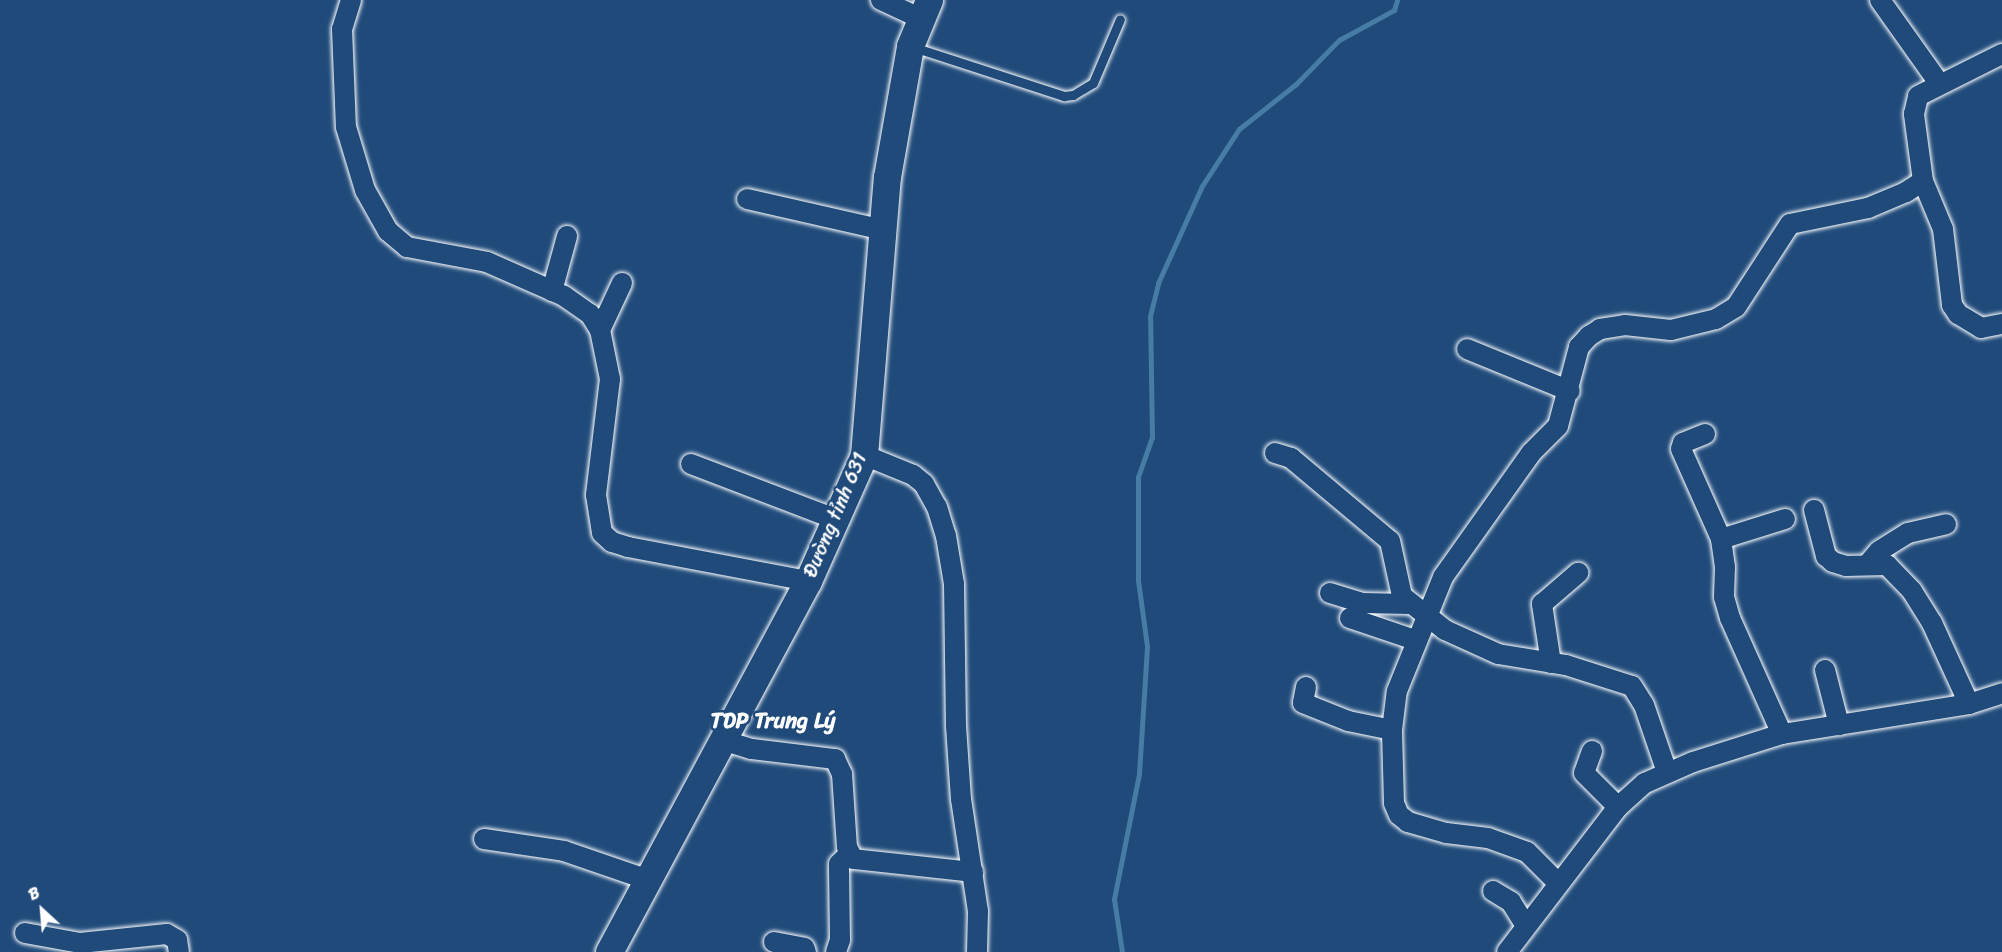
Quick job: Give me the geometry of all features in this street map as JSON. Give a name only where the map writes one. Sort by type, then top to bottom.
[{"type":"main road","name":"Đường tỉnh 631","points":[[609,952],[646,879],[808,581],[864,455],[887,177],[910,46],[926,9]]},
{"type":"street","points":[[351,0],[342,29],[346,127],[365,190],[388,231],[407,247],[487,262],[552,291],[590,314],[600,330],[610,379],[596,495],[602,533],[612,542],[628,547],[808,581]]},
{"type":"street","points":[[881,0],[926,9]]},
{"type":"street","points":[[1880,0],[1939,83]]},
{"type":"street","points":[[2002,54],[1939,83],[1918,96],[1914,114],[1923,181],[1942,229],[1952,305],[1958,314],[1981,328],[2002,324]]},
{"type":"street","points":[[1558,883],[1527,852],[1506,843],[1428,830],[1399,815],[1394,803],[1392,730],[1397,691],[1415,640],[1428,618],[1443,577],[1525,460],[1558,426],[1570,391],[1579,347],[1600,328],[1625,325],[1671,330],[1716,319],[1736,307],[1790,224],[1868,208],[1890,201],[1923,181]]},
{"type":"street","points":[[747,199],[883,230]]},
{"type":"street","points":[[552,291],[567,236]]},
{"type":"street","points":[[600,330],[622,283]]},
{"type":"street","points":[[1467,349],[1570,391]]},
{"type":"street","points":[[1705,434],[1683,443],[1681,449],[1721,539],[1724,597],[1782,734]]},
{"type":"street","points":[[1275,453],[1291,458],[1390,541],[1398,584],[1408,604],[1445,630],[1498,654],[1551,663],[1632,686],[1644,705],[1667,772]]},
{"type":"street","points":[[864,455],[913,475],[924,484],[937,507],[945,536],[954,584],[962,799],[978,911],[976,952]]},
{"type":"street","points":[[691,464],[835,519]]},
{"type":"street","points":[[1814,510],[1826,556],[1846,566],[1887,565],[1912,591],[1932,623],[1969,704]]},
{"type":"street","points":[[1721,539],[1785,519]]},
{"type":"street","points":[[1867,565],[1879,551],[1908,533],[1946,525]]},
{"type":"street","points":[[1551,663],[1542,604],[1578,573]]},
{"type":"street","points":[[1330,593],[1363,603],[1408,604]]},
{"type":"street","points":[[1350,618],[1415,640]]},
{"type":"street","points":[[1825,670],[1839,725]]},
{"type":"street","points":[[1306,687],[1303,703],[1348,721],[1392,730]]},
{"type":"street","points":[[1507,952],[1618,807],[1645,783],[1667,772],[1782,734],[1969,704],[2002,693]]},
{"type":"street","points":[[722,740],[752,749],[836,759],[842,774],[849,854]]},
{"type":"street","points":[[1592,751],[1584,772],[1618,807]]},
{"type":"street","points":[[484,839],[564,851],[646,879]]},
{"type":"street","points":[[849,854],[862,862],[973,872]]},
{"type":"street","points":[[836,952],[840,940],[839,864],[849,854]]},
{"type":"street","points":[[1493,891],[1511,902],[1526,926]]},
{"type":"street","points":[[25,933],[80,943],[167,934],[177,940],[179,952]]},
{"type":"street","points":[[774,942],[804,948],[806,952]]},
{"type":"lane","points":[[910,46],[1064,96],[1082,92],[1093,83],[1120,19]]},
{"type":"waterway","points":[[1122,952],[1114,899],[1139,774],[1147,646],[1138,580],[1138,477],[1152,437],[1150,316],[1158,283],[1202,186],[1239,129],[1296,84],[1339,40],[1394,10],[1397,0]]},
{"type":"district","name":"TDP Trung Lý","points":[[773,721]]}]
